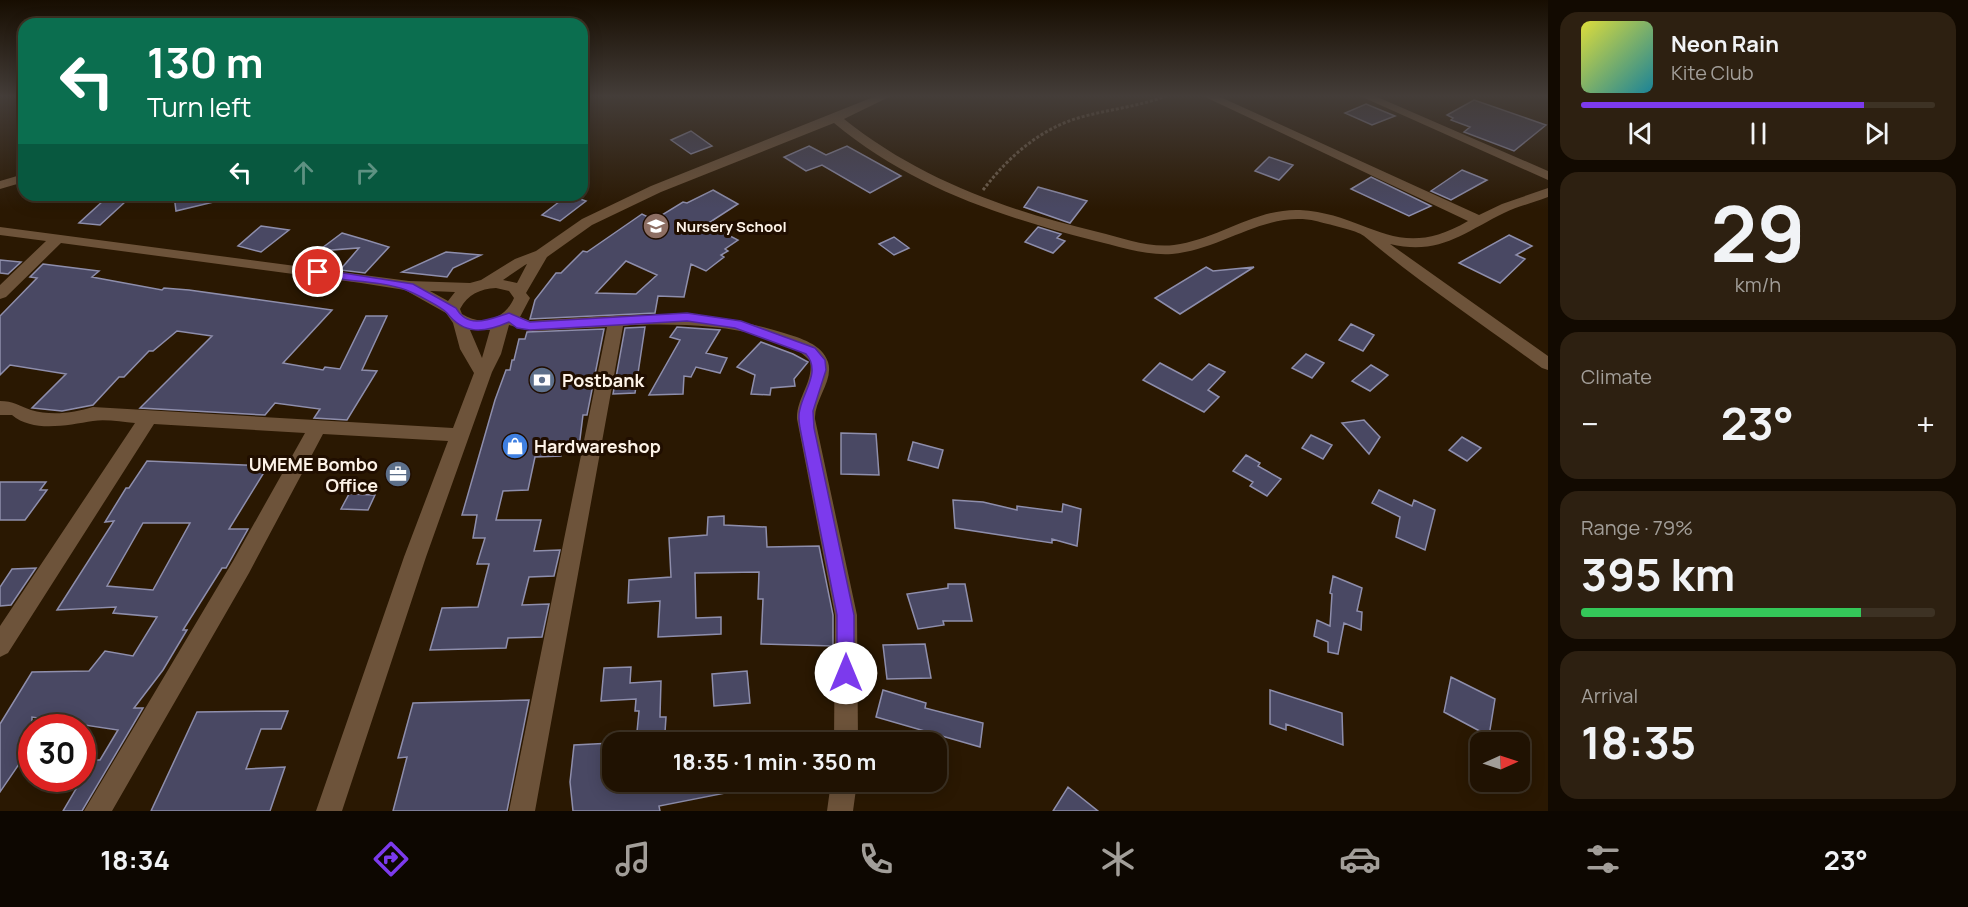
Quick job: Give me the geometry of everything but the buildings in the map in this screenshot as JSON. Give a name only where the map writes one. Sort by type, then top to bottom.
[{"type":"street","points":[[483,372],[471,357],[456,316],[454,302],[512,267],[541,254],[587,222],[656,189],[796,134]]},
{"type":"street","points":[[858,134],[918,176],[975,201],[1170,251],[1201,246],[1237,230],[1296,214],[1316,217],[1367,234],[1412,244],[1427,243],[1469,228],[1501,209],[1548,192]]},
{"type":"street","points":[[1291,134],[1480,221]]},
{"type":"street","points":[[1446,134],[1548,176]]},
{"type":"street","points":[[0,185],[18,180]]},
{"type":"street","points":[[0,231],[409,286],[506,284],[519,292]]},
{"type":"street","points":[[1367,234],[1548,364]]},
{"type":"street","points":[[0,294],[57,239]]},
{"type":"street","points":[[329,811],[415,557],[483,372],[493,354],[505,320],[521,305],[519,292],[541,254]]},
{"type":"street","points":[[409,286],[456,316],[479,326],[505,320],[530,326],[687,317],[737,324],[796,343],[811,351],[819,360],[820,370],[806,411],[807,428],[846,615],[846,732]]},
{"type":"street","points":[[522,811],[578,508],[616,321]]},
{"type":"street","points":[[0,408],[20,410],[23,415],[52,419],[75,420],[93,414],[461,435]]},
{"type":"street","points":[[0,646],[148,418]]},
{"type":"street","points":[[97,811],[241,567],[318,428]]},
{"type":"street","points":[[840,811],[843,792]]},
{"type":"path","points":[[975,201],[1004,164],[1041,134]]},
{"type":"place","name":"Nursery School","points":[[656,226]]},
{"type":"place","name":"Postbank","points":[[542,380]]},
{"type":"place","name":"Hardwareshop","points":[[515,446]]},
{"type":"place","name":"UMEME Bombo Office","points":[[398,474]]},
{"type":"route","points":[[318,272],[409,286],[452,310],[454,317],[469,326],[490,325],[509,317],[521,325],[530,326],[687,317],[737,324],[766,332],[811,351],[819,360],[820,370],[806,411],[807,428],[813,469],[846,615],[846,673]]}]
